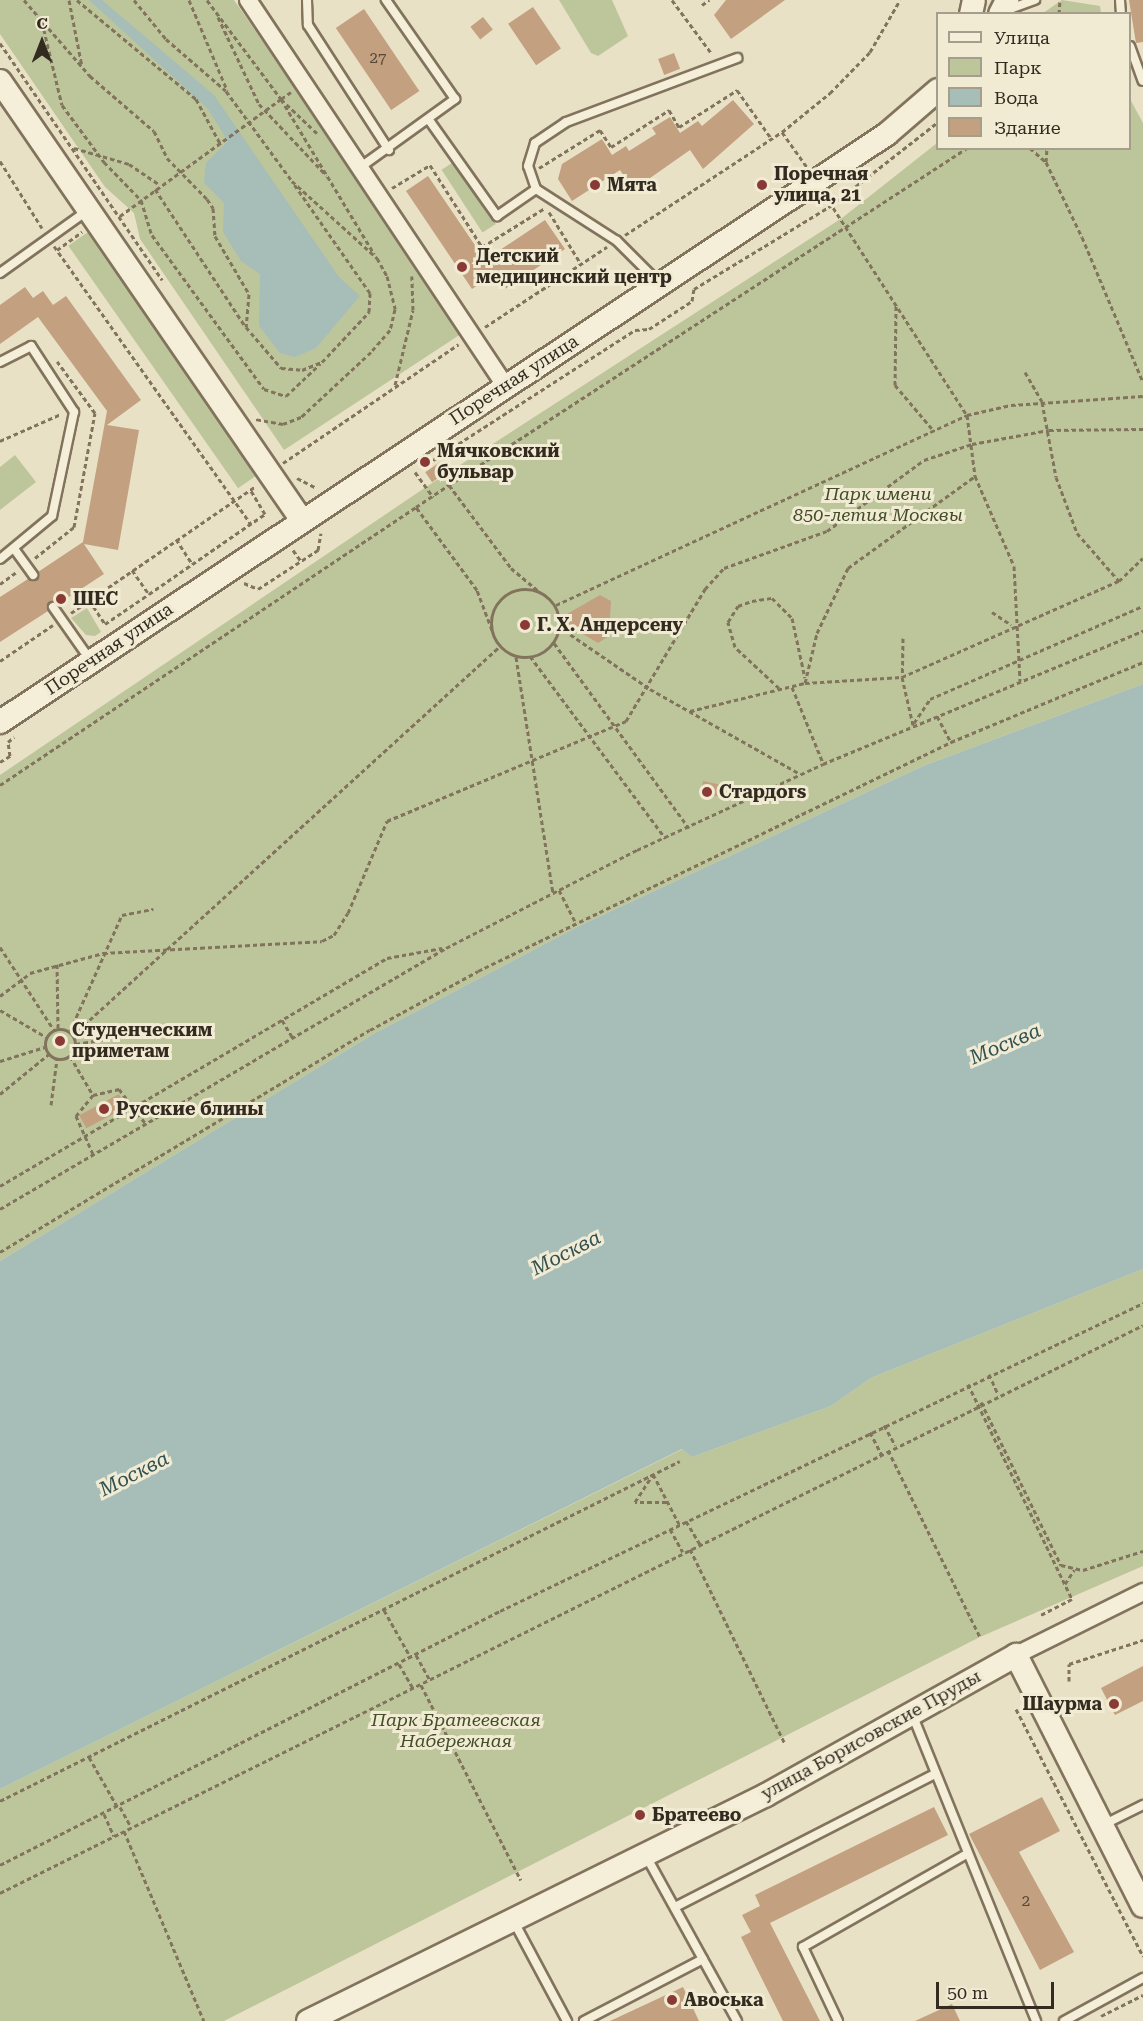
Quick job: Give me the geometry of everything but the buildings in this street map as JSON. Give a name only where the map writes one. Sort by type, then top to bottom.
[{"type":"street","points":[[248,0],[362,166],[505,386]]},
{"type":"street","points":[[0,81],[92,207],[302,519]]},
{"type":"street","name":"Поречная улица","points":[[9,728],[91,662],[302,519],[904,122],[936,92]]},
{"type":"street","name":"улица Борисовские Пруды","points":[[308,2021],[645,1854],[911,1713],[1016,1654],[1143,1592]]},
{"type":"street","points":[[1016,1654],[1143,1906]]},
{"type":"lane","points":[[307,0],[308,25],[389,150]]},
{"type":"lane","points":[[362,166],[389,150],[455,99],[386,0]]},
{"type":"lane","points":[[1004,12],[1035,0]]},
{"type":"lane","points":[[1131,49],[1143,81]]},
{"type":"lane","points":[[660,284],[617,241],[536,189],[530,174],[535,143],[566,122],[737,58]]},
{"type":"lane","points":[[429,120],[497,216],[536,189]]},
{"type":"lane","points":[[0,273],[92,207]]},
{"type":"lane","points":[[0,362],[31,346],[74,412],[52,516],[15,550],[0,559]]},
{"type":"lane","points":[[15,550],[33,575]]},
{"type":"lane","points":[[53,607],[91,662]]},
{"type":"lane","points":[[911,1713],[965,1854],[1036,2021]]},
{"type":"lane","points":[[675,1907],[935,1774]]},
{"type":"lane","points":[[1102,1826],[1143,1805]]},
{"type":"lane","points":[[645,1854],[737,2021]]},
{"type":"lane","points":[[837,2021],[803,1947],[965,1854]]},
{"type":"lane","points":[[512,1920],[567,2021]]},
{"type":"lane","points":[[584,2021],[703,1959]]},
{"type":"lane","points":[[1067,2020],[1143,1978]]},
{"type":"path","points":[[24,0],[82,68],[143,119],[179,171],[213,208],[214,236],[243,276],[249,294],[246,327]]},
{"type":"path","points":[[69,0],[82,68]]},
{"type":"path","points":[[77,0],[196,99],[220,145]]},
{"type":"path","points":[[42,20],[62,105],[99,154],[141,200],[152,236],[264,390],[286,396],[369,312],[369,293],[229,94],[166,39],[134,0]]},
{"type":"path","points":[[189,0],[229,94]]},
{"type":"path","points":[[207,0],[281,99],[331,181],[377,258],[395,309],[390,330],[301,417],[283,424],[251,418]]},
{"type":"path","points":[[672,0],[720,65]]},
{"type":"path","points":[[702,5],[710,0]]},
{"type":"path","points":[[214,10],[267,112],[331,181]]},
{"type":"path","points":[[530,174],[600,130],[611,147],[669,110],[679,127],[737,90],[772,139]]},
{"type":"path","points":[[120,216],[179,171],[251,124],[281,99]]},
{"type":"path","points":[[406,478],[635,330],[649,329],[692,301],[694,289],[831,205],[936,124]]},
{"type":"path","points":[[72,148],[99,154],[160,185]]},
{"type":"path","points":[[0,785],[449,485],[849,227],[964,150]]},
{"type":"path","points":[[1032,150],[1046,162],[1143,382]]},
{"type":"path","points":[[1046,162],[1047,150]]},
{"type":"path","points":[[0,161],[48,237],[251,524]]},
{"type":"path","points":[[292,181],[377,258]]},
{"type":"path","points":[[155,189],[246,327],[281,368],[302,370],[322,362]]},
{"type":"path","points":[[842,218],[967,415],[975,476],[1014,566],[1020,681]]},
{"type":"path","points":[[395,386],[413,310],[412,242]]},
{"type":"path","points":[[897,304],[895,385],[933,430]]},
{"type":"path","points":[[1024,372],[1042,402],[1056,477],[1077,533],[1119,581]]},
{"type":"path","points":[[556,605],[967,415],[1042,402],[1143,396]]},
{"type":"path","points":[[0,441],[53,415],[74,412]]},
{"type":"path","points":[[0,996],[19,978],[57,964],[103,953],[322,941],[334,935],[348,913],[387,821],[617,728],[650,689],[705,589],[724,568],[828,531],[924,460],[972,444],[1048,430],[1143,429]]},
{"type":"path","points":[[284,463],[297,479],[315,487]]},
{"type":"path","points":[[415,472],[433,497]]},
{"type":"path","points":[[805,683],[817,633],[848,568],[975,476]]},
{"type":"path","points":[[0,661],[234,499],[258,485]]},
{"type":"path","points":[[416,507],[477,590],[500,646],[516,657],[530,656],[554,643],[558,626],[556,605],[511,568],[449,485]]},
{"type":"path","points":[[89,600],[105,624],[251,524],[265,514],[250,489]]},
{"type":"path","points":[[234,590],[244,583],[258,589],[318,550],[320,534],[329,528]]},
{"type":"path","points":[[176,539],[192,564]]},
{"type":"path","points":[[292,548],[301,561]]},
{"type":"path","points":[[690,711],[805,683],[902,677],[1011,625],[1119,581],[1143,558]]},
{"type":"path","points":[[132,570],[149,594]]},
{"type":"path","points":[[492,630],[493,610],[501,599],[513,591],[538,591]]},
{"type":"path","points":[[780,688],[735,647],[728,622],[738,606],[752,600],[772,598],[792,618],[801,643],[805,683]]},
{"type":"path","points":[[913,725],[930,699],[1020,656],[1142,607]]},
{"type":"path","points":[[992,612],[1011,625]]},
{"type":"path","points":[[558,626],[650,689],[800,774]]},
{"type":"path","points":[[0,1209],[447,948],[559,890],[800,774],[1143,631]]},
{"type":"path","points":[[903,638],[902,677],[913,725]]},
{"type":"path","points":[[554,643],[689,828]]},
{"type":"path","points":[[73,1035],[174,948],[500,646]]},
{"type":"path","points":[[530,656],[665,838]]},
{"type":"path","points":[[516,657],[553,894]]},
{"type":"path","points":[[0,1252],[370,1030],[575,922],[951,742],[1143,662]]},
{"type":"path","points":[[792,687],[823,764]]},
{"type":"path","points":[[937,716],[951,742]]},
{"type":"path","points":[[0,762],[10,756],[9,728]]},
{"type":"path","points":[[559,890],[575,922]]},
{"type":"path","points":[[70,1031],[122,915],[153,909]]},
{"type":"path","points":[[0,947],[56,1029],[70,1031],[73,1035],[76,1044],[70,1056]]},
{"type":"path","points":[[0,1186],[387,958],[447,948]]},
{"type":"path","points":[[56,1029],[57,964]]},
{"type":"path","points":[[0,1010],[46,1037]]},
{"type":"path","points":[[282,1020],[293,1038]]},
{"type":"path","points":[[56,1029],[46,1037],[45,1047],[49,1054],[57,1059],[70,1056]]},
{"type":"path","points":[[76,1044],[154,1031]]},
{"type":"path","points":[[0,1061],[45,1047]]},
{"type":"path","points":[[0,1095],[49,1054]]},
{"type":"path","points":[[70,1056],[93,1095]]},
{"type":"path","points":[[51,1105],[57,1059]]},
{"type":"path","points":[[93,1154],[83,1137],[76,1116],[93,1095],[119,1089],[136,1106],[146,1124]]},
{"type":"path","points":[[0,1865],[679,1524],[968,1384],[1143,1303]]},
{"type":"path","points":[[0,1893],[421,1685],[979,1403],[1143,1325]]},
{"type":"path","points":[[989,1374],[998,1394]]},
{"type":"path","points":[[968,1384],[1061,1565],[1074,1570],[1143,1551]]},
{"type":"path","points":[[979,1403],[1072,1599],[1040,1615]]},
{"type":"path","points":[[884,1425],[896,1445]]},
{"type":"path","points":[[870,1432],[881,1454]]},
{"type":"path","points":[[888,1450],[980,1637]]},
{"type":"path","points":[[0,1801],[680,1461]]},
{"type":"path","points":[[653,1474],[679,1524]]},
{"type":"path","points":[[653,1474],[635,1502],[667,1502]]},
{"type":"path","points":[[686,1521],[700,1544]]},
{"type":"path","points":[[670,1529],[683,1552]]},
{"type":"path","points":[[690,1549],[785,1744]]},
{"type":"path","points":[[1065,1585],[1074,1570]]},
{"type":"path","points":[[384,1610],[411,1658]]},
{"type":"path","points":[[1069,1681],[1069,1664],[1143,1640]]},
{"type":"path","points":[[416,1655],[430,1680]]},
{"type":"path","points":[[399,1664],[413,1688]]},
{"type":"path","points":[[421,1685],[521,1880]]},
{"type":"path","points":[[1016,1709],[1143,1956]]},
{"type":"path","points":[[89,1757],[131,1827]]},
{"type":"path","points":[[104,1814],[114,1836]]},
{"type":"path","points":[[124,1831],[204,2021]]},
{"type":"path","points":[[1092,2021],[1143,1995]]},
{"type":"green space","points":[[0,0],[234,0],[464,332],[284,450],[140,239],[134,213],[105,187],[0,34]]},
{"type":"green space","points":[[559,0],[612,0],[628,36],[598,56],[591,53]]},
{"type":"green space","points":[[1062,0],[1100,6],[1101,12],[1044,12]]},
{"type":"green space","name":"Парк имени 850-летия Москвы","points":[[1131,101],[1143,123],[1143,684],[923,766],[579,926],[375,1033],[0,1261],[0,775],[426,487],[842,218],[936,144],[936,150],[1131,150]]},
{"type":"green space","points":[[455,161],[496,224],[482,233],[442,170]]},
{"type":"green space","points":[[88,232],[258,474],[238,488],[68,246]]},
{"type":"green space","points":[[15,455],[36,482],[0,510],[0,467]]},
{"type":"green space","points":[[87,608],[101,632],[95,636],[86,635],[71,618]]},
{"type":"green space","name":"Парк Братеевская Набережная","points":[[1143,1269],[1143,1566],[980,1637],[224,2021],[0,2021],[0,1789],[683,1449],[692,1457],[831,1406],[871,1378]]},
{"type":"water","points":[[89,0],[102,0],[214,95],[339,277],[360,296],[316,348],[295,357],[280,353],[259,326],[260,274],[241,261],[223,232],[224,203],[204,183],[206,163],[228,141],[207,108]]},
{"type":"water","name":"Москва","points":[[1143,684],[1143,1269],[871,1378],[831,1406],[692,1457],[682,1449],[0,1789],[0,1261],[375,1033],[579,926],[923,766]]},
{"type":"place","name":"Мята","points":[[595,185]]},
{"type":"place","name":"Поречная улица, 21","points":[[762,185]]},
{"type":"place","name":"Детский медицинский центр","points":[[462,267]]},
{"type":"place","name":"Мячковский бульвар","points":[[425,462]]},
{"type":"place","name":"ШЕС","points":[[61,599]]},
{"type":"place","name":"Г. Х. Андерсену","points":[[525,625]]},
{"type":"place","name":"Стардогs","points":[[707,792]]},
{"type":"place","name":"Студенческим приметам","points":[[60,1041]]},
{"type":"place","name":"Русские блины","points":[[104,1109]]},
{"type":"place","name":"Шаурма","points":[[1114,1704]]},
{"type":"place","name":"Братеево","points":[[640,1815]]},
{"type":"place","name":"Авоська","points":[[672,2000]]}]
